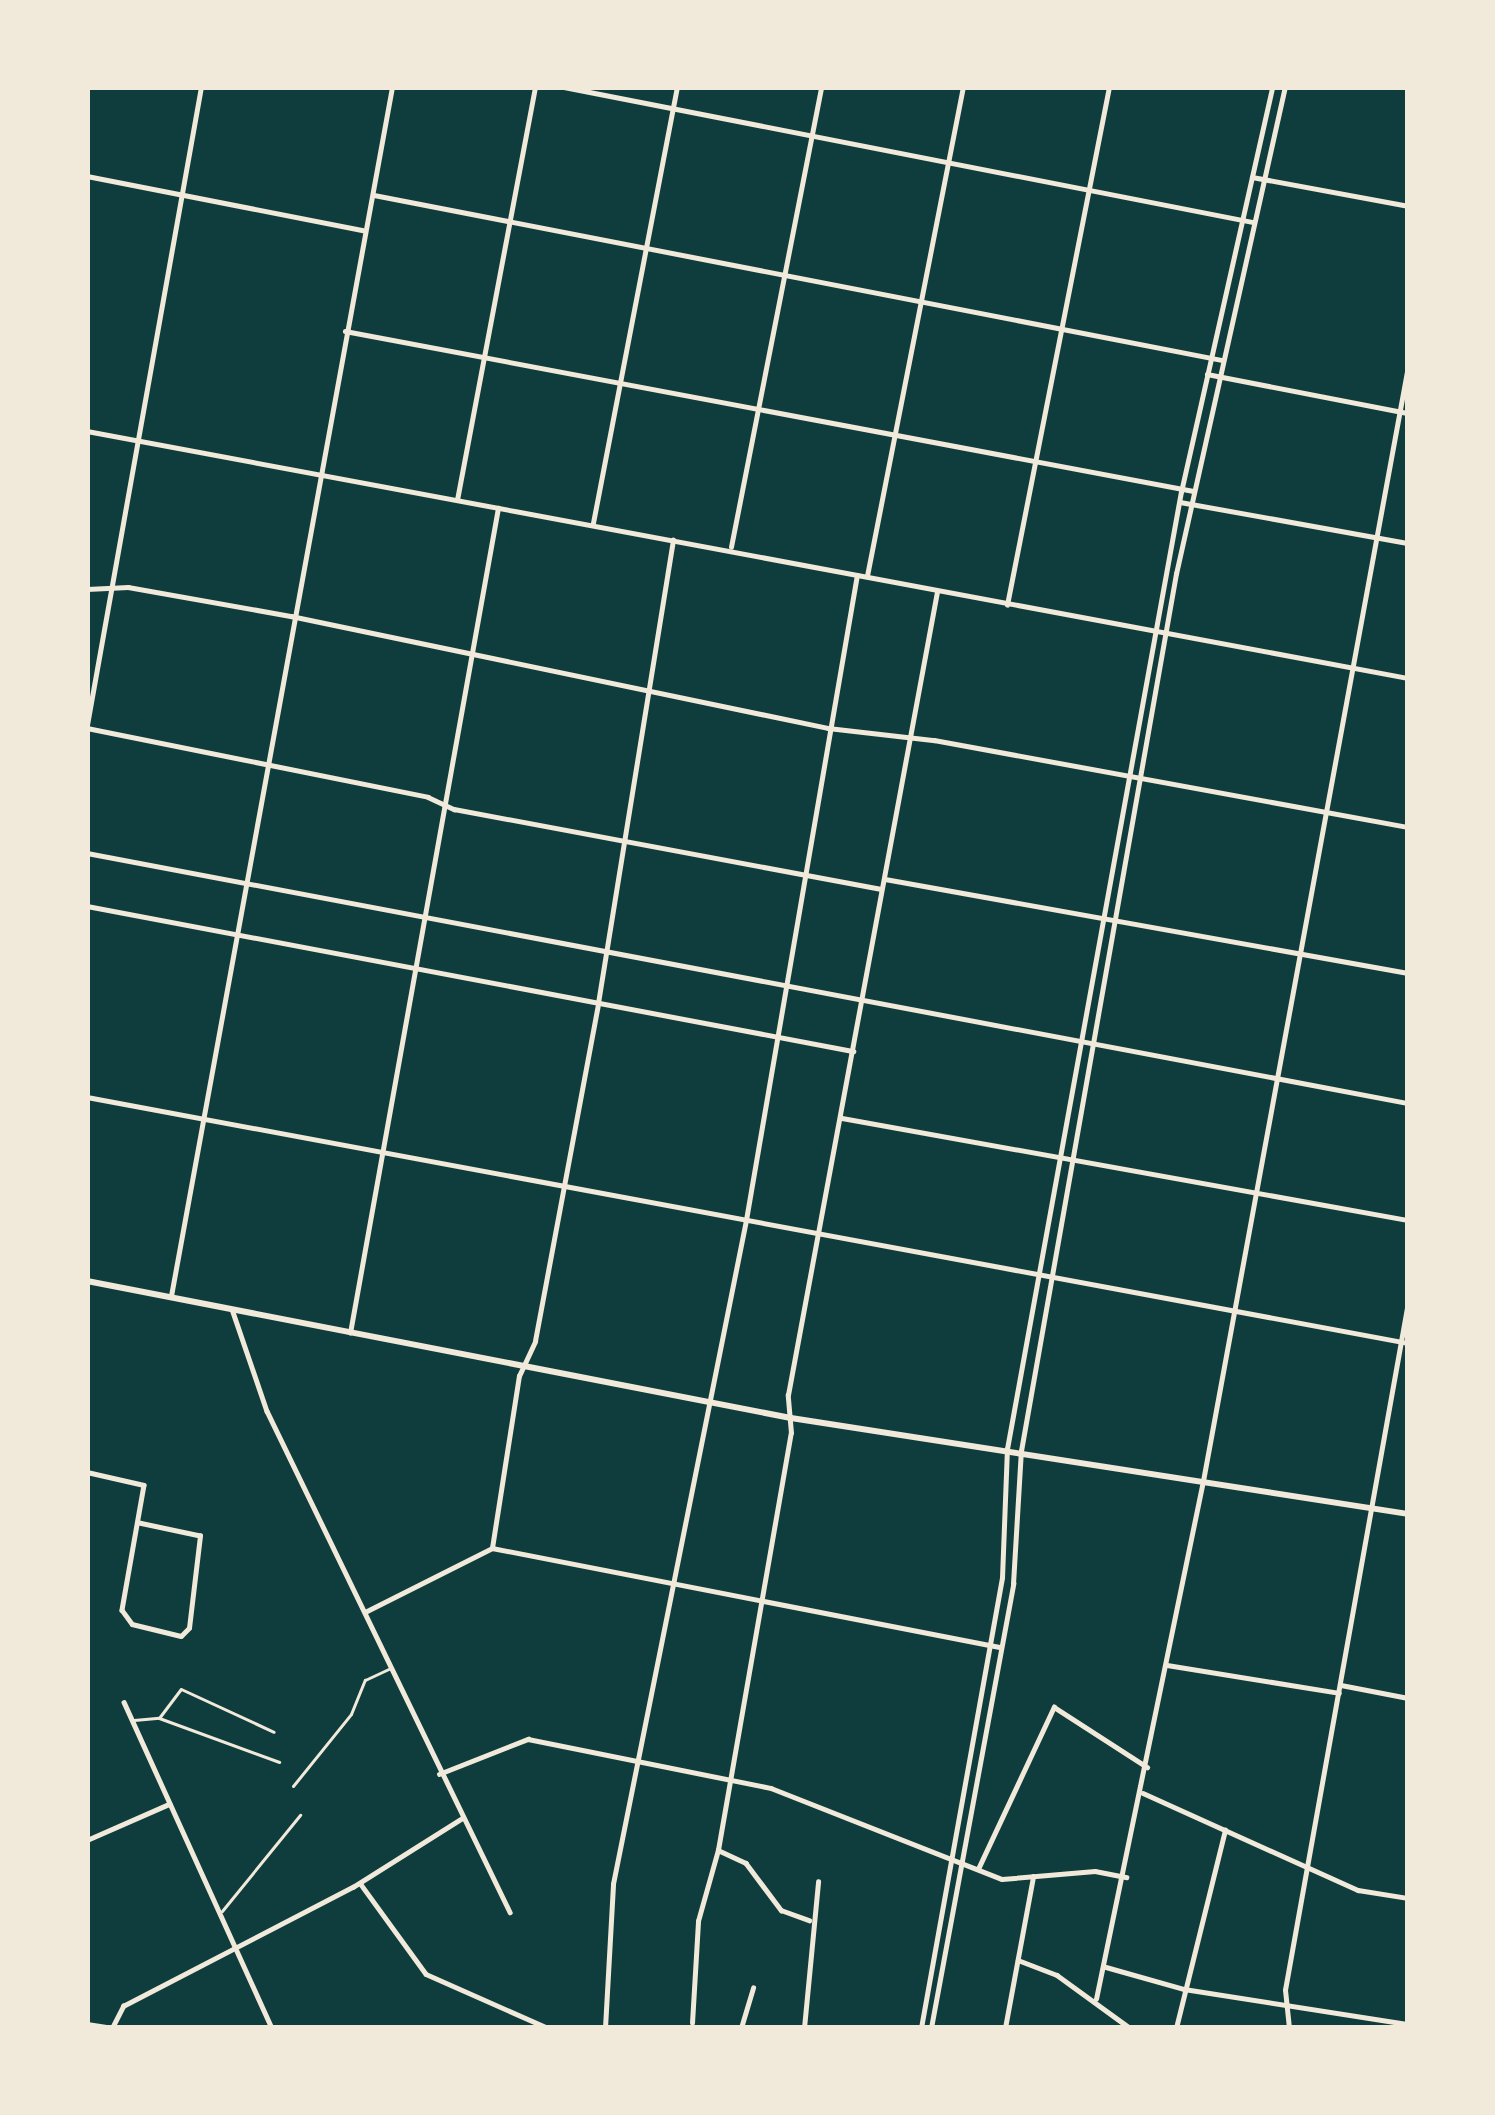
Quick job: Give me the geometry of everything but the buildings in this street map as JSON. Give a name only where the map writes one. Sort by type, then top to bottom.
[{"type":"main road","points":[[87,1281],[791,1418],[1408,1514]]},
{"type":"street","points":[[202,87],[87,727],[882,890]]},
{"type":"street","points":[[170,1297],[239,935],[263,761],[392,87]]},
{"type":"street","points":[[457,500],[535,87]]},
{"type":"street","points":[[564,87],[1253,222]]},
{"type":"street","points":[[593,524],[677,87]]},
{"type":"street","points":[[730,549],[821,87]]},
{"type":"street","points":[[867,577],[963,87]]},
{"type":"street","points":[[1007,605],[1109,87]]},
{"type":"street","points":[[921,2028],[1004,1564],[1007,1449],[1108,918],[1181,492],[1273,87]]},
{"type":"street","points":[[931,2028],[1001,1647],[1021,1451],[1121,920],[1193,491],[1285,87]]},
{"type":"street","points":[[87,176],[363,230]]},
{"type":"street","points":[[1252,177],[1408,206]]},
{"type":"street","points":[[370,194],[1222,359]]},
{"type":"street","points":[[346,332],[1193,491]]},
{"type":"street","points":[[1096,1999],[1126,1877],[1168,1665],[1408,366]]},
{"type":"street","points":[[1207,374],[1408,413]]},
{"type":"street","points":[[87,431],[1408,678]]},
{"type":"street","points":[[1180,502],[1408,543]]},
{"type":"street","points":[[350,1333],[498,508]]},
{"type":"street","points":[[492,1548],[523,1365],[536,1341],[566,1185],[673,540]]},
{"type":"street","points":[[604,2028],[608,1917],[746,1220],[801,872],[857,575]]},
{"type":"street","points":[[87,589],[112,587],[291,616],[828,728],[1144,777],[1408,827]]},
{"type":"street","points":[[692,2023],[698,1921],[718,1850],[819,1235],[937,592]]},
{"type":"street","points":[[87,853],[1408,1103]]},
{"type":"street","points":[[885,879],[1408,973]]},
{"type":"street","points":[[87,906],[853,1051]]},
{"type":"street","points":[[87,1097],[1404,1342]]},
{"type":"street","points":[[842,1118],[1408,1220]]},
{"type":"street","points":[[1289,2028],[1285,2006],[1305,1868],[1408,1302]]},
{"type":"street","points":[[232,1308],[267,1412],[510,1912]]},
{"type":"street","points":[[87,1472],[144,1485],[124,1617],[181,1636],[189,1628],[200,1536],[139,1522]]},
{"type":"street","points":[[364,1612],[492,1548],[672,1579],[1001,1647]]},
{"type":"street","points":[[1168,1665],[1339,1694]]},
{"type":"street","points":[[293,1786],[351,1714],[365,1680],[391,1668]]},
{"type":"street","points":[[1341,1685],[1408,1698]]},
{"type":"street","points":[[159,1718],[181,1688],[274,1732]]},
{"type":"street","points":[[124,1702],[272,2028]]},
{"type":"street","points":[[978,1869],[1054,1707],[1148,1767]]},
{"type":"street","points":[[133,1721],[159,1718],[279,1762]]},
{"type":"street","points":[[439,1774],[523,1739],[730,1778],[953,1854],[978,1869],[1033,1877],[1095,1871],[1126,1877]]},
{"type":"street","points":[[1143,1793],[1305,1868],[1366,1892],[1408,1898]]},
{"type":"street","points":[[87,1840],[169,1804]]},
{"type":"street","points":[[220,1912],[300,1815]]},
{"type":"street","points":[[87,2024],[112,2028],[123,2006],[359,1882],[461,1819]]},
{"type":"street","points":[[1176,2028],[1225,1830]]},
{"type":"street","points":[[718,1850],[746,1863],[781,1910],[811,1921]]},
{"type":"street","points":[[1006,2028],[1033,1877]]},
{"type":"street","points":[[359,1882],[426,1974],[548,2028]]},
{"type":"street","points":[[803,2028],[818,1882]]},
{"type":"street","points":[[1018,1960],[1096,1999],[1130,2028]]},
{"type":"street","points":[[1106,1966],[1184,1989],[1408,2024]]},
{"type":"street","points":[[741,2028],[753,1988]]}]
